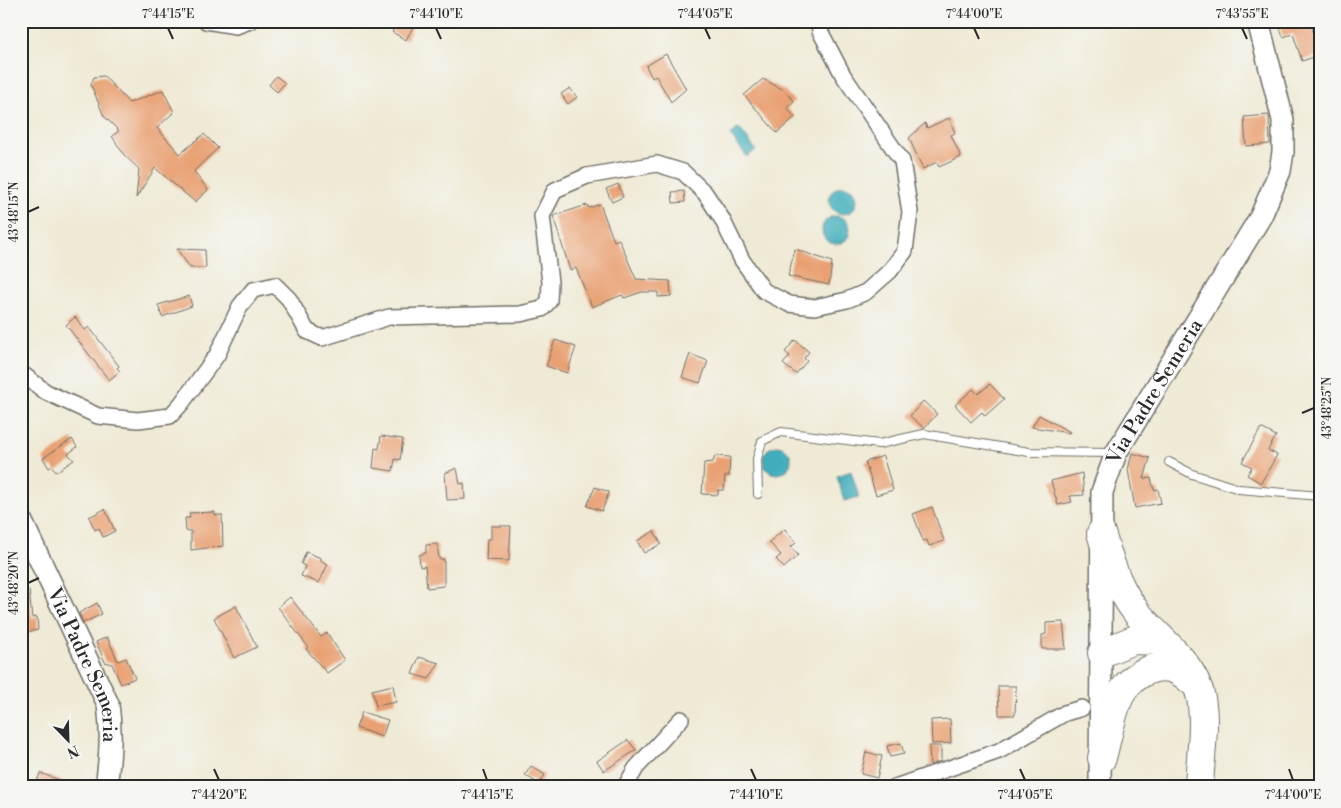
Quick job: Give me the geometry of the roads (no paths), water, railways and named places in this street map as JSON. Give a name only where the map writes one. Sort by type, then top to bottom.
[{"type":"highway","points":[[1100,533],[1120,587],[1138,613],[1181,658],[1200,697],[1199,787]]},
{"type":"highway","points":[[1102,653],[1133,640],[1163,641]]},
{"type":"highway","points":[[1102,653],[1130,665],[1151,669],[1172,669],[1194,682]]},
{"type":"highway","points":[[1102,758],[1119,698],[1136,678],[1151,669]]},
{"type":"main road","name":"Via Padre Semeria","points":[[1100,787],[1102,758],[1100,533],[1102,492],[1116,453],[1261,216],[1280,171],[1283,152],[1284,120],[1258,21]]},
{"type":"main road","name":"Via Padre Semeria","points":[[21,520],[108,704],[112,741],[106,787]]},
{"type":"street","points":[[206,21],[236,26],[250,21]]},
{"type":"street","points":[[21,373],[46,392],[98,416],[138,420],[170,416],[181,404],[217,355],[240,306],[253,290],[275,285],[289,299],[307,331],[322,338],[389,317],[520,314],[542,309],[549,300],[550,282],[542,216],[555,190],[587,176],[657,164],[683,172],[705,193],[722,219],[742,260],[764,291],[789,304],[815,307],[847,300],[866,292],[890,271],[904,251],[910,212],[902,161],[843,75],[820,31],[819,21]]},
{"type":"street","points":[[895,787],[999,750],[1065,714],[1082,708]]},
{"type":"street","points":[[625,787],[636,768],[681,719]]},
{"type":"lane","points":[[758,494],[757,459],[762,441],[781,432],[810,434],[879,444],[924,434],[1029,452],[1116,453]]},
{"type":"lane","points":[[1169,462],[1192,474],[1239,489],[1320,496]]},
{"type":"water","points":[[739,128],[756,150],[747,157],[730,135]]},
{"type":"water","points":[[843,186],[853,190],[857,200],[853,210],[843,214],[833,210],[829,200],[833,190]]},
{"type":"water","points":[[836,216],[846,220],[850,230],[846,240],[836,244],[826,240],[822,230],[826,220]]},
{"type":"water","points":[[777,446],[787,450],[791,460],[787,470],[777,474],[767,470],[763,460],[767,450]]},
{"type":"water","points":[[851,471],[859,497],[844,501],[837,476]]}]
